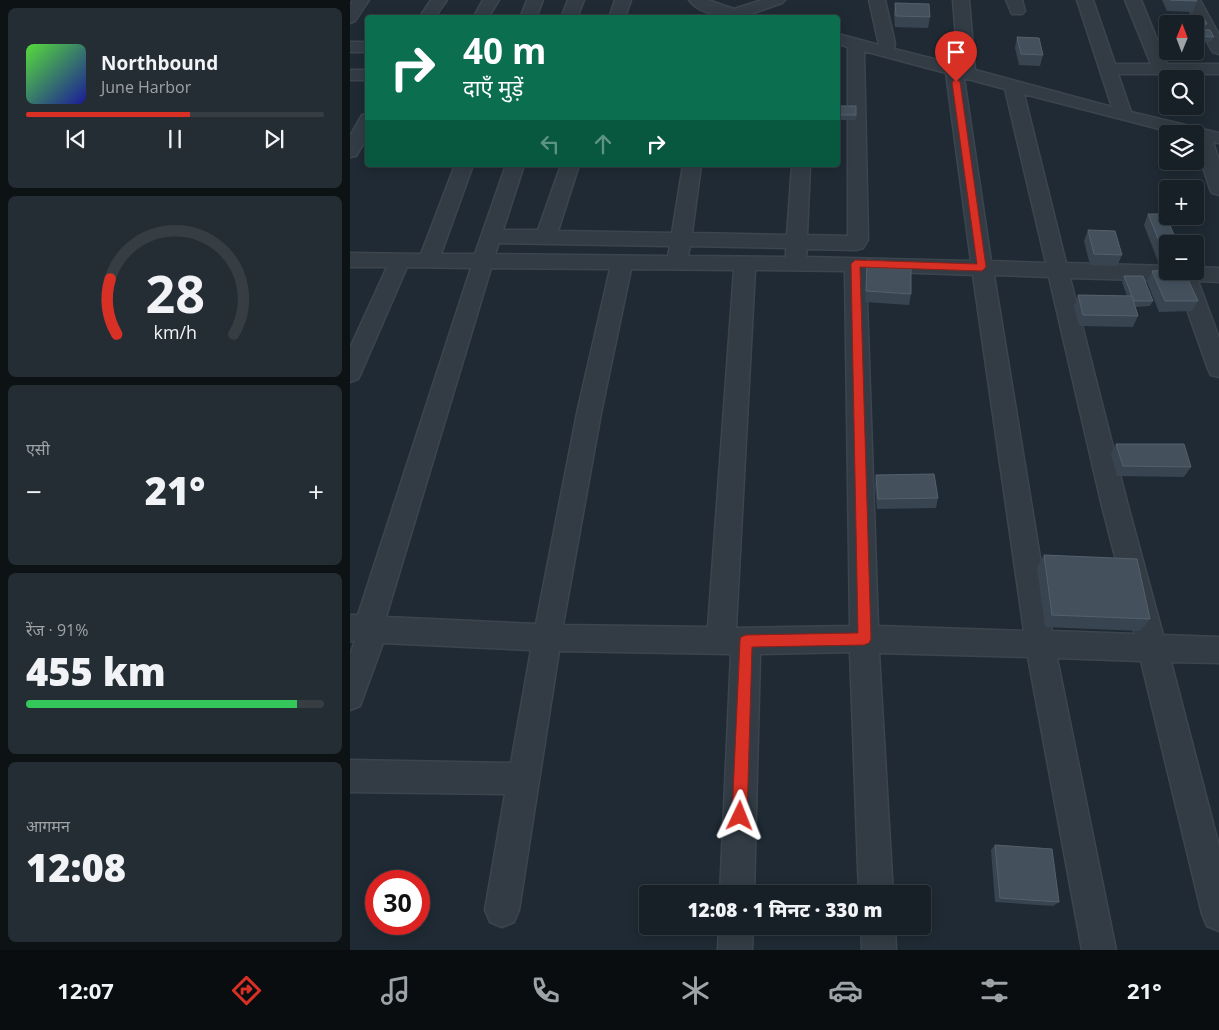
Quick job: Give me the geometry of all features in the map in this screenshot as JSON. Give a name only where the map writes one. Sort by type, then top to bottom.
[{"type":"street","points":[[350,18],[361,0]]},
{"type":"street","points":[[428,15],[439,0]]},
{"type":"street","points":[[482,15],[491,0]]},
{"type":"street","points":[[529,15],[536,0]]},
{"type":"street","points":[[571,15],[576,0]]},
{"type":"street","points":[[618,15],[622,0]]},
{"type":"street","points":[[697,0],[712,13],[738,15]]},
{"type":"street","points":[[734,14],[777,0]]},
{"type":"street","points":[[877,0],[887,44],[886,51]]},
{"type":"street","points":[[960,0],[961,71],[982,267],[1040,643],[1098,950]]},
{"type":"street","points":[[1085,0],[1123,115]]},
{"type":"street","points":[[1133,0],[1161,68]]},
{"type":"street","points":[[1192,0],[1219,49]]},
{"type":"street","points":[[491,236],[851,244],[858,240],[847,42],[1210,136],[1219,189]]},
{"type":"street","points":[[350,47],[365,47]]},
{"type":"street","points":[[1108,69],[1219,69]]},
{"type":"street","points":[[350,75],[365,75]]},
{"type":"street","points":[[1013,86],[1114,502],[1153,648],[1219,914]]},
{"type":"street","points":[[350,118],[365,119]]},
{"type":"street","points":[[350,152],[365,124]]},
{"type":"street","points":[[429,260],[463,167]]},
{"type":"street","points":[[350,696],[364,629],[514,167]]},
{"type":"street","points":[[546,237],[569,167]]},
{"type":"street","points":[[676,262],[687,209],[692,167]]},
{"type":"street","points":[[796,264],[801,167]]},
{"type":"street","points":[[350,260],[855,264],[1159,272]]},
{"type":"street","points":[[350,373],[400,260]]},
{"type":"street","points":[[502,910],[547,638],[589,413],[622,262]]},
{"type":"street","points":[[737,885],[734,641],[745,264]]},
{"type":"street","points":[[855,264],[864,639],[876,885]]},
{"type":"street","points":[[1204,274],[1219,275]]},
{"type":"street","points":[[1187,280],[1219,369]]},
{"type":"street","points":[[364,629],[547,638],[734,641],[864,639],[1219,650]]},
{"type":"street","points":[[350,776],[524,779]]},
{"type":"street","points":[[735,950],[736,935]]},
{"type":"street","points":[[878,935],[879,950]]},
{"type":"building","points":[[895,3],[929,4],[930,17],[896,16]]},
{"type":"building","points":[[1204,30],[1210,30],[1214,37],[1204,36]]},
{"type":"building","points":[[1017,37],[1039,38],[1043,55],[1021,54]]},
{"type":"building","points":[[840,106],[856,106],[856,115],[840,115]]},
{"type":"building","points":[[1148,214],[1159,214],[1159,225],[1170,225],[1174,235],[1159,235],[1159,241]]},
{"type":"building","points":[[1088,230],[1115,231],[1122,255],[1094,254]]},
{"type":"building","points":[[867,260],[911,263],[911,294],[866,291]]},
{"type":"building","points":[[1152,271],[1159,271],[1159,280],[1188,280],[1198,301],[1165,301]]},
{"type":"building","points":[[1124,276],[1143,276],[1153,301],[1134,301]]},
{"type":"building","points":[[1078,295],[1132,296],[1138,316],[1083,315]]},
{"type":"building","points":[[1116,444],[1184,444],[1191,467],[1123,466]]},
{"type":"building","points":[[934,474],[938,498],[878,499],[876,475]]},
{"type":"building","points":[[1044,555],[1137,559],[1150,619],[1052,615]]},
{"type":"building","points":[[995,845],[1052,849],[1059,902],[1000,898]]},
{"type":"route","points":[[740,816],[746,641],[864,639],[855,264],[982,267],[956,82]]}]
